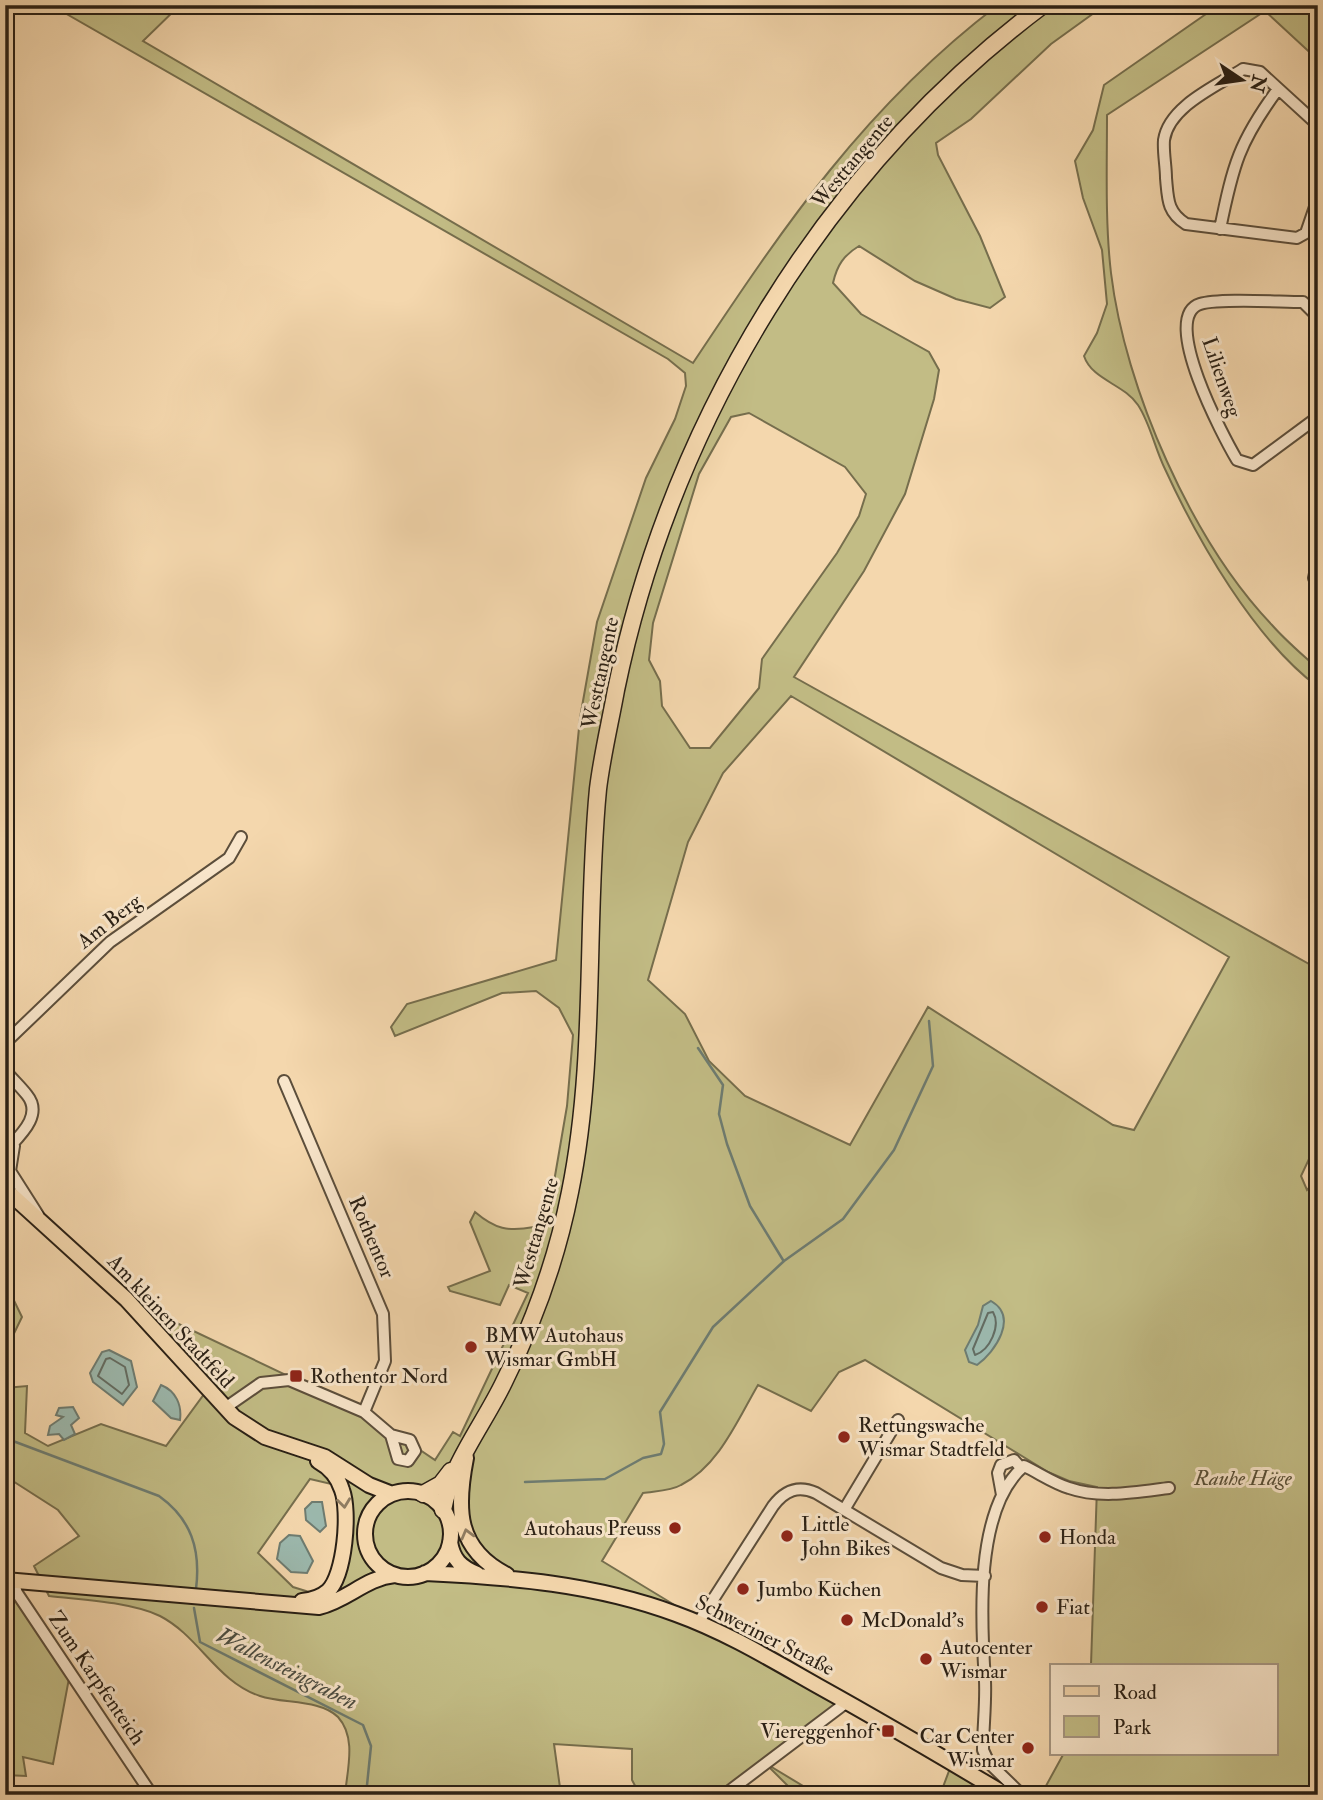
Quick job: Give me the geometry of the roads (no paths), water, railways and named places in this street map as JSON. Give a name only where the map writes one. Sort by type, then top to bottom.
[{"type":"highway","name":"Westtangente","points":[[443,1510],[464,1455],[524,1339],[554,1257],[567,1209],[576,1162],[586,1067],[599,785],[624,650],[640,590],[685,466],[717,399],[758,325],[834,214],[927,107],[1043,5]]},
{"type":"highway","name":"Westtangente","points":[[423,1494],[440,1484],[464,1455]]},
{"type":"main road","name":"Am kleinen Stadtfeld","points":[[5,1189],[126,1299],[225,1408],[248,1427],[283,1444]]},
{"type":"main road","points":[[283,1444],[325,1457],[380,1491],[392,1494]]},
{"type":"main road","points":[[283,1444],[289,1450],[329,1469],[341,1486],[346,1513],[339,1569],[333,1585],[317,1598],[284,1605]]},
{"type":"main road","points":[[464,1455],[462,1494],[469,1544],[484,1562],[514,1579]]},
{"type":"main road","points":[[349,1472],[364,1492],[370,1514]]},
{"type":"main road","points":[[344,1598],[362,1575],[368,1549],[365,1531],[370,1514],[383,1499],[402,1491],[423,1494],[443,1510],[449,1522],[452,1552],[460,1565],[482,1576]]},
{"type":"main road","points":[[368,1549],[378,1565],[395,1575],[405,1577],[425,1573],[442,1560],[450,1542]]},
{"type":"main road","name":"Schweriner Straße","points":[[425,1573],[514,1579],[599,1592],[652,1606],[698,1623],[847,1702],[1006,1795]]},
{"type":"main road","points":[[9,1581],[319,1607],[344,1598],[368,1581],[395,1575]]},
{"type":"street","points":[[1318,125],[1260,72],[1242,69],[1184,108],[1169,125],[1164,140],[1168,206],[1174,217],[1186,224],[1297,238],[1306,233],[1318,198]]},
{"type":"street","points":[[1220,229],[1238,150],[1278,89]]},
{"type":"street","name":"Lilienweg","points":[[1318,327],[1315,314],[1303,302],[1201,303],[1187,314],[1185,323],[1195,367],[1216,423],[1237,460],[1253,465],[1318,417]]},
{"type":"street","points":[[1318,560],[1314,578],[1318,588]]},
{"type":"street","name":"Am Berg","points":[[5,1043],[110,942],[229,858],[241,837]]},
{"type":"street","points":[[5,1070],[29,1096],[33,1106],[30,1122],[5,1152]]},
{"type":"street","name":"Rothentor","points":[[284,1081],[383,1314],[385,1361],[364,1412]]},
{"type":"street","points":[[18,1137],[11,1155],[10,1171],[40,1220]]},
{"type":"street","points":[[225,1408],[261,1383],[284,1380],[297,1382],[364,1412],[391,1435]]},
{"type":"street","points":[[844,1510],[898,1420]]},
{"type":"street","points":[[1003,1496],[999,1468],[1014,1460],[1021,1468]]},
{"type":"street","points":[[1022,1795],[989,1763],[983,1751],[985,1576],[991,1523],[1003,1496],[1024,1466],[1069,1488],[1089,1493],[1132,1493],[1169,1488]]},
{"type":"street","points":[[698,1623],[782,1494],[799,1488],[809,1490],[941,1568],[962,1575],[985,1576]]},
{"type":"street","name":"Zum Karpfenteich","points":[[9,1581],[152,1795]]},
{"type":"street","points":[[724,1795],[847,1702]]},
{"type":"water","points":[[991,1301],[999,1308],[1004,1325],[991,1352],[977,1365],[969,1362],[965,1350],[978,1325],[983,1306]]},
{"type":"water","points":[[109,1350],[131,1361],[137,1387],[123,1405],[93,1382],[90,1373],[102,1352]]},
{"type":"water","points":[[161,1385],[177,1399],[180,1420],[171,1418],[153,1401]]},
{"type":"water","points":[[73,1407],[79,1418],[71,1425],[75,1434],[64,1440],[59,1434],[48,1435],[50,1426],[63,1417],[56,1415],[59,1408]]},
{"type":"water","points":[[312,1502],[322,1502],[326,1526],[320,1532],[306,1520],[305,1509]]},
{"type":"water","points":[[289,1535],[300,1536],[313,1561],[307,1573],[291,1572],[277,1559],[280,1543]]},
{"type":"waterway","points":[[525,1482],[605,1479],[643,1458],[661,1454],[664,1444],[660,1412],[713,1327],[784,1261],[843,1219],[894,1150],[933,1066],[929,1021]]},
{"type":"waterway","points":[[698,1048],[723,1085],[719,1114],[750,1206],[783,1260]]},
{"type":"waterway","name":"Wallensteingraben","points":[[5,1438],[159,1496],[179,1515],[191,1536],[197,1561],[196,1589]]},
{"type":"waterway","name":"Wallensteingraben","points":[[194,1608],[200,1642],[363,1725],[371,1746],[366,1795]]},
{"type":"place","name":"BMW Autohaus Wismar GmbH","points":[[471,1347]]},
{"type":"place","name":"Rothentor Nord","points":[[296,1376]]},
{"type":"place","name":"Rettungswache Wismar Stadtfeld","points":[[844,1437]]},
{"type":"place","name":"Autohaus Preuss","points":[[675,1528]]},
{"type":"place","name":"Little John Bikes","points":[[787,1536]]},
{"type":"place","name":"Honda","points":[[1045,1537]]},
{"type":"place","name":"Jumbo Küchen","points":[[743,1589]]},
{"type":"place","name":"Fiat","points":[[1042,1607]]},
{"type":"place","name":"McDonald's","points":[[847,1620]]},
{"type":"place","name":"Autocenter Wismar","points":[[926,1659]]},
{"type":"place","name":"Viereggenhof","points":[[888,1731]]},
{"type":"place","name":"Car Center Wismar","points":[[1028,1748]]},
{"type":"park label","name":"Rauhe Häge","points":[[1243,1478]]}]
